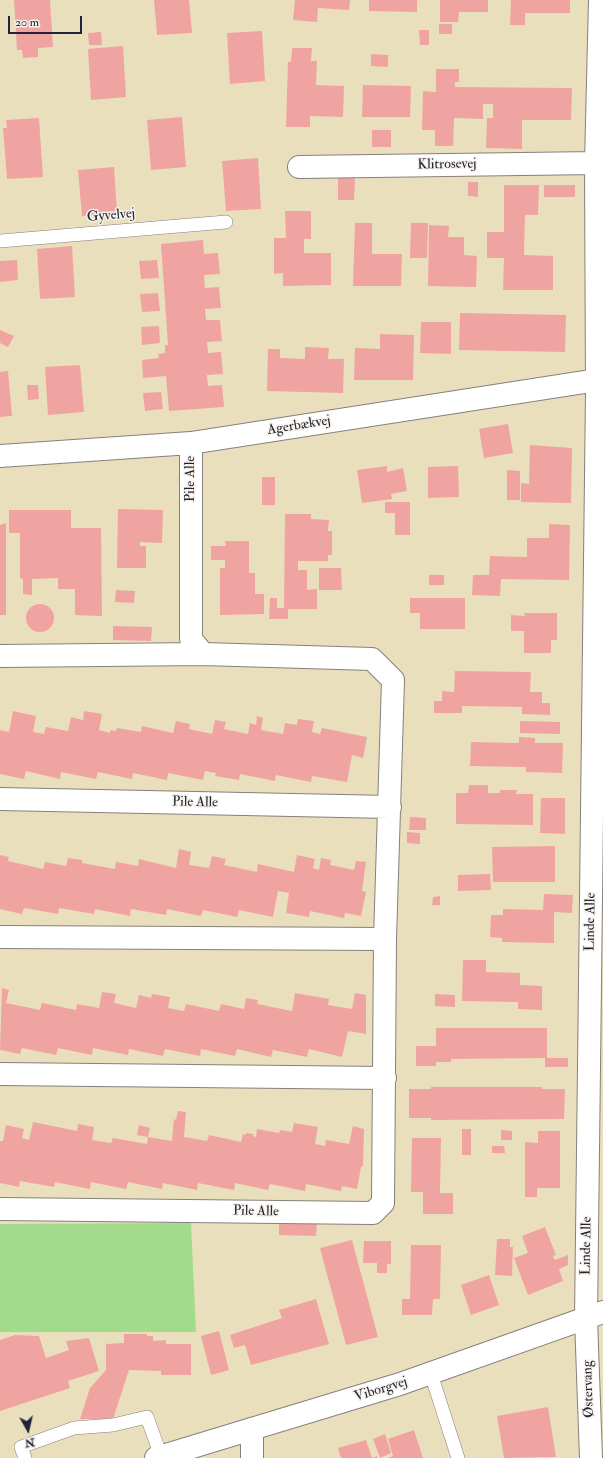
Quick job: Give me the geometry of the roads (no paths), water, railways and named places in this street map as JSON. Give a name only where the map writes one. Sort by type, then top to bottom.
[{"type":"street","points":[[600,0],[596,163],[600,380]]},
{"type":"street","name":"Klitrosevej","points":[[299,167],[596,163]]},
{"type":"street","name":"Agerbækvej","points":[[0,456],[191,443],[600,380]]},
{"type":"street","name":"Linde Alle","points":[[595,1316],[600,380]]},
{"type":"street","name":"Pile Alle","points":[[191,443],[191,639],[203,654]]},
{"type":"street","name":"Pile Alle","points":[[0,656],[203,654],[372,659],[393,680],[385,939],[383,1203],[373,1213],[0,1209]]},
{"type":"street","name":"Pile Alle","points":[[0,799],[390,807]]},
{"type":"street","points":[[0,937],[385,939]]},
{"type":"street","points":[[0,1074],[384,1078]]},
{"type":"street","name":"Viborgvej","points":[[158,1457],[431,1374],[595,1316]]},
{"type":"street","name":"Østervang","points":[[591,1458],[595,1316]]},
{"type":"street","points":[[252,1429],[252,1458]]},
{"type":"lane","name":"Gyvelvej","points":[[0,241],[226,222]]},
{"type":"lane","points":[[431,1374],[458,1458]]},
{"type":"lane","points":[[24,1458],[21,1447],[74,1428],[113,1425],[146,1417],[158,1457]]}]
